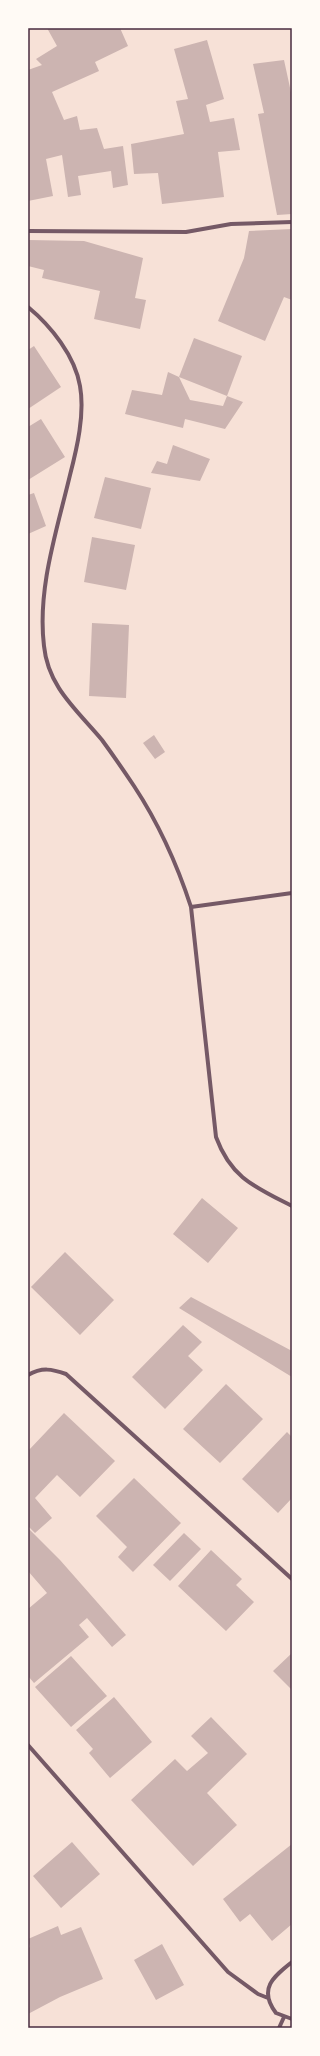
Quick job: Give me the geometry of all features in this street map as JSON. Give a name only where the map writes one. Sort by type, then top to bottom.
[{"type":"street","points":[[28,231],[186,232],[231,224],[292,222]]},
{"type":"street","points":[[28,307],[55,334],[77,374],[81,387],[81,411],[76,451],[46,587],[42,616],[43,645],[46,664],[53,680],[68,703],[102,740],[135,788],[163,835],[180,874],[191,907],[216,1137],[223,1155],[235,1170],[254,1186],[292,1206]]},
{"type":"street","points":[[191,907],[292,893]]},
{"type":"street","points":[[28,1375],[40,1369],[53,1369],[66,1374],[292,1579]]},
{"type":"street","points":[[28,1744],[228,1972],[258,1994],[268,1998]]},
{"type":"street","points":[[292,1962],[270,1981],[268,1998],[276,2013],[292,2019]]},
{"type":"street","points":[[279,2028],[284,2017]]},
{"type":"building","points":[[47,28],[120,28],[128,46],[95,62],[99,71],[52,92],[64,120],[77,116],[80,130],[97,128],[104,149],[123,146],[128,185],[113,188],[111,171],[78,176],[81,195],[68,197],[62,155],[46,159],[53,196],[28,201],[28,70],[42,65],[36,59],[57,46]]},
{"type":"building","points":[[207,40],[224,99],[206,105],[210,122],[234,118],[240,150],[218,152],[224,197],[162,204],[158,173],[134,174],[131,144],[184,134],[176,101],[188,99],[174,49]]},
{"type":"building","points":[[284,60],[292,97],[292,214],[277,215],[258,114],[264,113],[253,64]]},
{"type":"building","points":[[292,229],[292,300],[284,297],[265,341],[218,321],[244,258],[249,231]]},
{"type":"building","points":[[28,240],[84,241],[143,258],[135,298],[146,300],[140,329],[94,319],[100,291],[42,278],[44,270],[28,266]]},
{"type":"building","points":[[194,338],[242,356],[227,396],[179,377]]},
{"type":"building","points":[[34,346],[61,387],[28,409],[28,350]]},
{"type":"building","points":[[168,372],[179,377],[190,400],[223,406],[227,396],[243,402],[225,429],[185,419],[183,428],[125,414],[132,390],[162,395]]},
{"type":"building","points":[[41,419],[65,457],[28,480],[28,427]]},
{"type":"building","points":[[173,445],[210,459],[200,481],[151,473],[157,461],[167,464]]},
{"type":"building","points":[[105,477],[151,488],[141,529],[94,518]]},
{"type":"building","points":[[34,493],[46,526],[28,534],[28,495]]},
{"type":"building","points":[[92,537],[135,545],[126,590],[84,582]]},
{"type":"building","points":[[92,623],[129,625],[126,698],[89,696]]},
{"type":"building","points":[[154,735],[165,752],[155,759],[143,743]]},
{"type":"building","points":[[202,1198],[238,1228],[208,1263],[173,1234]]},
{"type":"building","points":[[65,1252],[114,1300],[80,1335],[31,1287]]},
{"type":"building","points":[[191,1297],[292,1351],[292,1377],[179,1308]]},
{"type":"building","points":[[183,1325],[202,1342],[188,1356],[203,1370],[165,1409],[132,1377]]},
{"type":"building","points":[[226,1384],[263,1419],[220,1463],[183,1429]]},
{"type":"building","points":[[64,1413],[115,1461],[80,1497],[57,1475],[35,1498],[52,1518],[35,1533],[28,1526],[28,1451]]},
{"type":"building","points":[[287,1432],[292,1437],[292,1498],[278,1513],[242,1479]]},
{"type":"building","points":[[134,1478],[181,1523],[133,1572],[118,1557],[127,1547],[96,1516]]},
{"type":"building","points":[[28,1528],[60,1560],[126,1635],[112,1647],[87,1618],[79,1625],[89,1637],[34,1683],[28,1676],[28,1609],[47,1593],[28,1571]]},
{"type":"building","points":[[184,1533],[201,1549],[170,1581],[153,1565]]},
{"type":"building","points":[[211,1550],[242,1579],[236,1585],[254,1602],[226,1631],[178,1586]]},
{"type":"building","points":[[292,1653],[292,1690],[273,1671]]},
{"type":"building","points":[[71,1656],[107,1696],[71,1727],[35,1687]]},
{"type":"building","points":[[114,1697],[152,1742],[110,1778],[89,1753],[93,1749],[76,1730]]},
{"type":"building","points":[[211,1717],[247,1754],[207,1793],[237,1825],[193,1866],[131,1800],[175,1759],[187,1771],[208,1753],[191,1736]]},
{"type":"building","points":[[72,1842],[100,1874],[61,1908],[33,1876]]},
{"type":"building","points":[[292,1844],[292,1924],[272,1941],[250,1914],[240,1922],[223,1899]]},
{"type":"building","points":[[58,1926],[61,1935],[81,1927],[103,1979],[60,1997],[28,2014],[28,1948],[30,1947],[28,1939]]},
{"type":"building","points":[[162,1944],[184,1985],[156,2000],[134,1960]]}]
